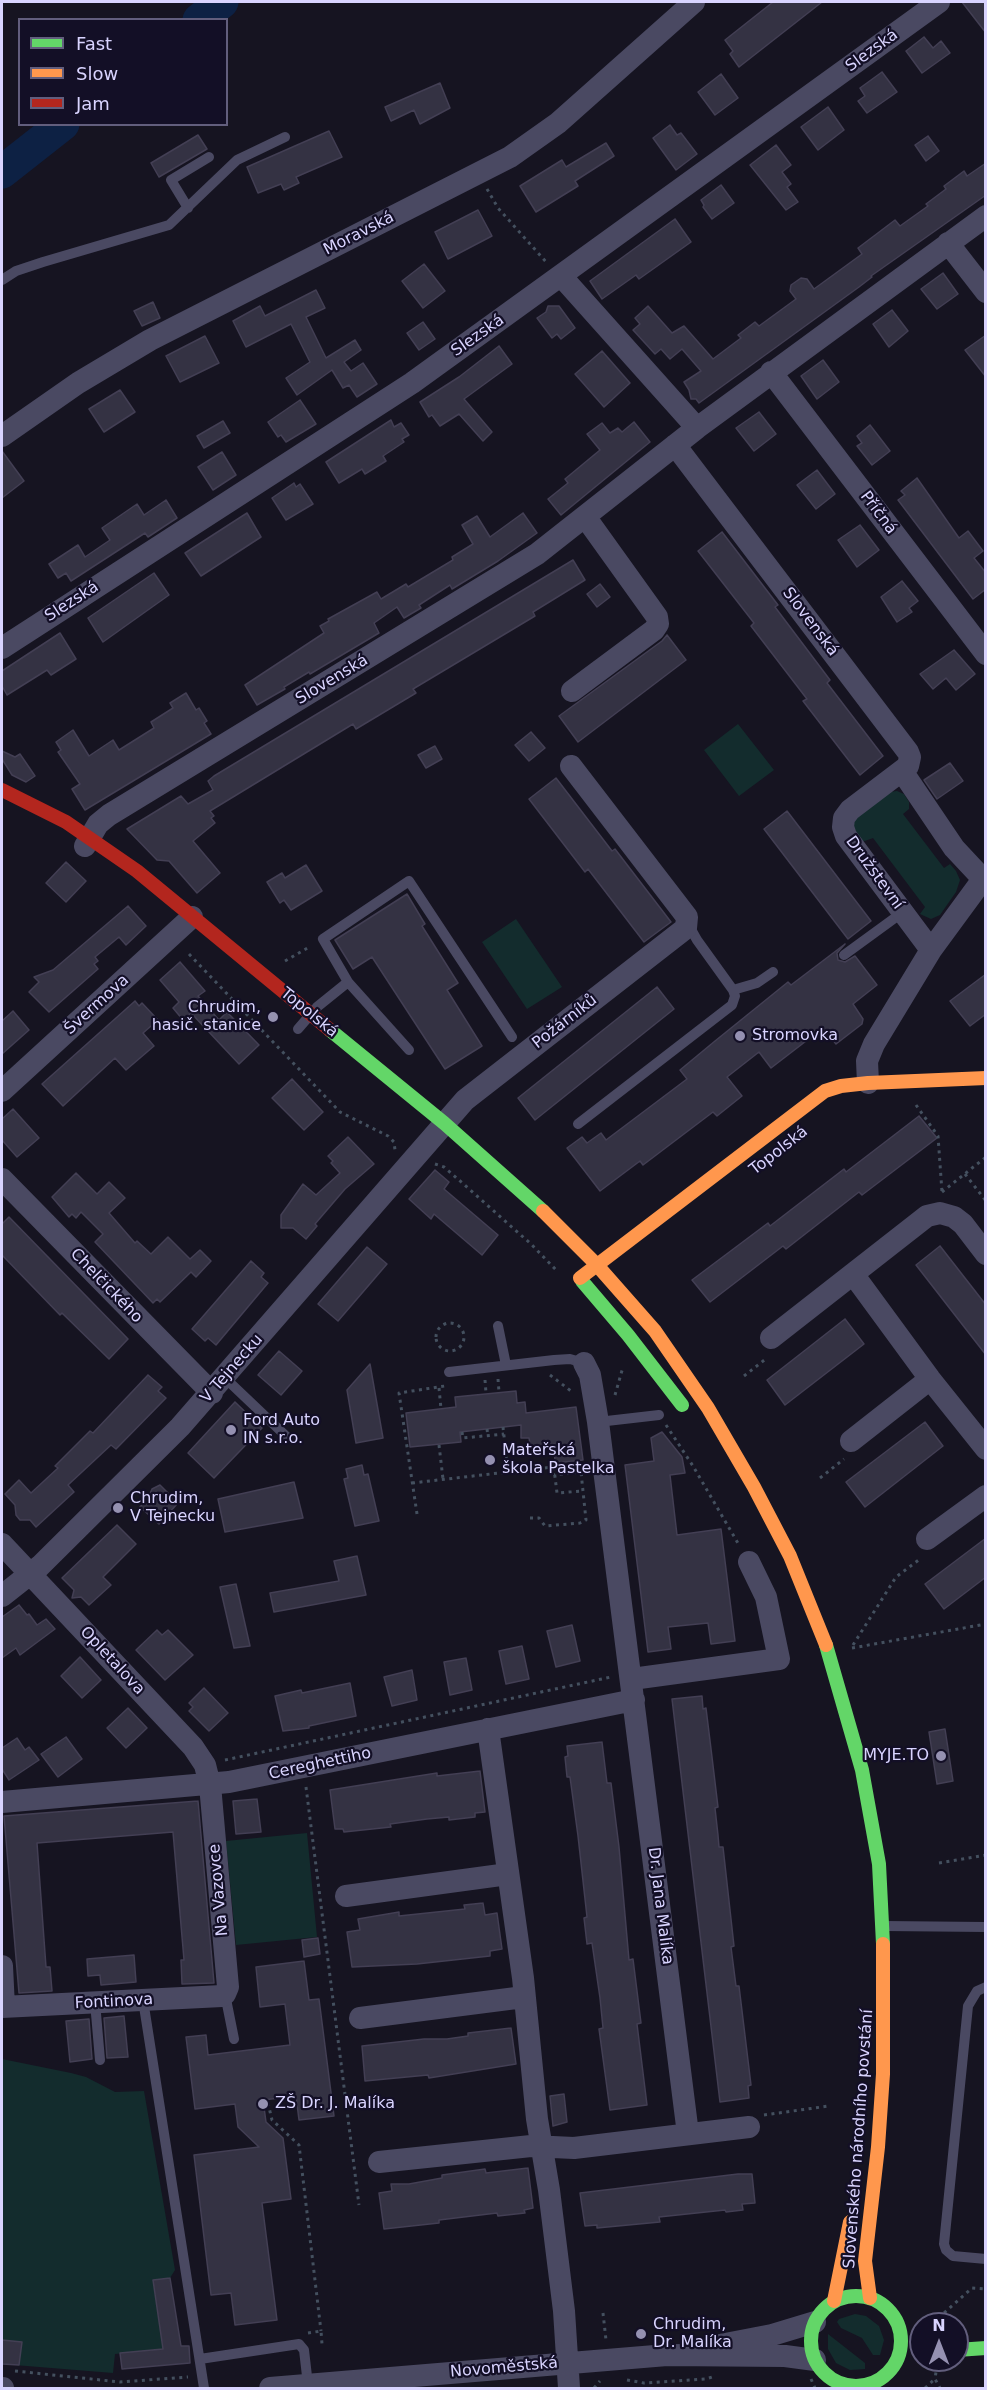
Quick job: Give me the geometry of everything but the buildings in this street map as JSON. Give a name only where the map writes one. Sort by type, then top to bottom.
[{"type":"main road","name":"Topolská","points":[[2,790],[44,810],[87,841],[137,871],[189,928],[310,1014],[435,1136],[542,1210],[596,1264]]},
{"type":"main road","name":"Topolská","points":[[2,802],[87,841]]},
{"type":"main road","name":"Topolská","points":[[594,1295],[576,1274],[596,1264],[819,1094],[841,1086],[859,1090],[986,1078]]},
{"type":"main road","name":"Slovenského národního povstání","points":[[596,1264],[655,1331],[708,1408],[790,1556],[812,1606],[840,1684],[862,1770],[879,1864],[882,2092],[865,2261],[870,2298]]},
{"type":"main road","points":[[624,1270],[594,1295],[654,1367],[692,1420]]},
{"type":"main road","name":"Slovenského národního povstání","points":[[834,2301],[852,2211]]},
{"type":"main road","points":[[846,2297],[870,2298],[888,2309],[898,2326],[900,2350],[896,2362],[882,2377],[863,2387],[830,2383],[815,2360],[811,2341],[815,2322],[823,2310],[834,2301],[846,2297]]},
{"type":"main road","points":[[898,2326],[909,2328]]},
{"type":"main road","points":[[969,2349],[986,2348]]},
{"type":"main road","points":[[896,2362],[909,2359]]},
{"type":"street","name":"Moravská","points":[[2,436],[78,383],[150,340],[510,158],[558,123],[694,2]]},
{"type":"street","name":"Slezská","points":[[2,648],[412,383],[556,272],[939,2]]},
{"type":"street","name":"Slovenská","points":[[87,841],[98,824],[109,815],[537,554],[771,372],[986,216]]},
{"type":"street","points":[[948,243],[986,292]]},
{"type":"street","points":[[556,272],[697,428]]},
{"type":"street","name":"Příčná","points":[[771,372],[986,654]]},
{"type":"street","name":"Slovenská","points":[[675,446],[905,747],[910,762],[902,771]]},
{"type":"street","points":[[572,691],[654,630],[658,624],[657,617],[586,518]]},
{"type":"street","points":[[571,766],[687,917],[688,924]]},
{"type":"street","points":[[859,1090],[874,1044],[931,950],[984,877],[954,848],[902,771]]},
{"type":"street","name":"Družstevní","points":[[902,771],[850,810],[844,818],[843,827],[846,836],[931,950]]},
{"type":"street","name":"Požárníků","points":[[435,1136],[467,1098],[685,929],[688,924]]},
{"type":"street","name":"Švermova","points":[[2,1091],[189,928]]},
{"type":"street","name":"V Tejnecku","points":[[2,1596],[30,1574],[130,1477],[218,1385],[407,1165],[435,1136]]},
{"type":"street","name":"Chelčického","points":[[2,1179],[218,1385]]},
{"type":"street","points":[[771,1347],[853,1274],[921,1220],[934,1214],[947,1214],[959,1220],[986,1254]]},
{"type":"street","points":[[853,1274],[930,1379],[986,1449]]},
{"type":"street","name":"Dr. Jana Malíka","points":[[584,1363],[590,1375],[603,1422],[633,1689],[688,2134]]},
{"type":"street","points":[[850,1449],[930,1379]]},
{"type":"street","points":[[927,1539],[986,1496]]},
{"type":"street","name":"Opletalova","points":[[2,1544],[193,1747],[208,1775]]},
{"type":"street","points":[[633,1689],[779,1659],[766,1597],[749,1562]]},
{"type":"street","name":"Cereghettiho","points":[[2,1802],[208,1775],[304,1767],[488,1729],[633,1689]]},
{"type":"street","points":[[488,1729],[524,1997],[537,2119],[544,2147],[564,2311],[569,2388]]},
{"type":"street","name":"Na Vazovce","points":[[208,1775],[228,1987],[225,1995]]},
{"type":"street","points":[[346,1896],[508,1874]]},
{"type":"street","points":[[2,1966],[3,2007]]},
{"type":"street","name":"Fontinova","points":[[3,2007],[225,1995]]},
{"type":"street","points":[[360,2018],[524,1997]]},
{"type":"street","points":[[379,2162],[531,2146],[574,2148],[688,2134],[754,2121]]},
{"type":"street","name":"Novoměstská","points":[[667,2355],[772,2335],[815,2322]]},
{"type":"street","name":"Novoměstská","points":[[280,2388],[667,2355],[785,2356],[815,2360]]},
{"type":"lane","points":[[2,280],[16,271],[43,262],[169,225],[237,160],[285,137]]},
{"type":"lane","points":[[188,208],[171,180],[209,157]]},
{"type":"lane","points":[[409,1050],[348,982],[322,939],[409,881],[512,1037]]},
{"type":"lane","points":[[844,956],[903,912]]},
{"type":"lane","points":[[578,1124],[732,1005],[735,996],[733,990],[688,924]]},
{"type":"lane","points":[[733,990],[757,983],[773,972]]},
{"type":"lane","points":[[298,1029],[316,1007],[348,982]]},
{"type":"lane","points":[[498,1326],[506,1365]]},
{"type":"lane","points":[[449,1372],[570,1359],[584,1363]]},
{"type":"lane","points":[[218,1385],[287,1437]]},
{"type":"lane","points":[[603,1422],[659,1415]]},
{"type":"lane","points":[[879,1926],[986,1926]]},
{"type":"lane","points":[[986,1987],[977,1991],[968,2006],[944,2248],[953,2256],[986,2259]]},
{"type":"lane","points":[[225,1995],[234,2039]]},
{"type":"lane","points":[[143,2000],[204,2388]]},
{"type":"lane","points":[[95,2002],[100,2060]]},
{"type":"lane","points":[[200,2358],[299,2344],[304,2350],[308,2385]]},
{"type":"path","points":[[480,174],[498,208],[556,272]]},
{"type":"path","points":[[281,964],[322,939]]},
{"type":"path","points":[[189,954],[340,1112],[392,1139],[395,1146],[393,1153],[407,1165]]},
{"type":"path","points":[[910,1098],[939,1136],[942,1192]]},
{"type":"path","points":[[934,1214],[934,1200],[986,1157]]},
{"type":"path","points":[[965,1174],[986,1201]]},
{"type":"path","points":[[454,1323],[462,1330],[464,1340],[457,1350],[447,1351],[439,1347],[436,1335],[441,1326],[454,1323]]},
{"type":"path","points":[[744,1376],[771,1347]]},
{"type":"path","points":[[603,1422],[625,1361]]},
{"type":"path","points":[[486,1393],[484,1378],[497,1376],[499,1392]]},
{"type":"path","points":[[417,1514],[399,1393],[439,1388],[450,1383]]},
{"type":"path","points":[[439,1388],[441,1409]]},
{"type":"path","points":[[659,1415],[693,1466],[749,1562]]},
{"type":"path","points":[[503,1427],[508,1472]]},
{"type":"path","points":[[488,1429],[488,1436]]},
{"type":"path","points":[[462,1432],[463,1438],[504,1434]]},
{"type":"path","points":[[551,1444],[557,1493],[583,1491]]},
{"type":"path","points":[[439,1445],[443,1479]]},
{"type":"path","points":[[820,1478],[850,1449]]},
{"type":"path","points":[[412,1483],[553,1467]]},
{"type":"path","points":[[530,1518],[539,1518],[545,1526],[584,1522],[586,1516],[581,1472],[554,1475]]},
{"type":"path","points":[[851,1649],[896,1576],[934,1548],[927,1539]]},
{"type":"path","points":[[843,1650],[986,1624]]},
{"type":"path","points":[[208,1775],[609,1677]]},
{"type":"path","points":[[304,1767],[359,2205]]},
{"type":"path","points":[[939,1863],[986,1856]]},
{"type":"path","points":[[268,2103],[272,2121],[298,2145],[321,2331]]},
{"type":"path","points":[[754,2121],[829,2106]]},
{"type":"path","points":[[945,2312],[972,2288],[986,2289]]},
{"type":"path","points":[[936,2372],[935,2379],[940,2388]]},
{"type":"path","points":[[6,2382],[120,2382],[203,2376]]},
{"type":"path","points":[[925,2388],[935,2379]]},
{"type":"green space","points":[[738,724],[774,770],[739,796],[704,750]]},
{"type":"green space","points":[[897,791],[904,794],[909,802],[909,809],[903,814],[944,868],[950,864],[960,880],[956,892],[940,915],[931,919],[920,914],[925,907],[873,838],[862,842],[852,830],[856,816],[889,792]]},
{"type":"green space","points":[[516,919],[562,987],[527,1009],[482,942]]},
{"type":"green space","points":[[307,1833],[317,1937],[236,1945],[226,1841]]},
{"type":"green space","points":[[2,2059],[86,2077],[115,2092],[144,2091],[175,2270],[170,2278],[153,2280],[163,2349],[115,2354],[113,2373],[2,2364]]},
{"type":"green space","points":[[855,2314],[866,2316],[879,2326],[884,2340],[880,2355],[873,2355],[862,2338],[841,2328],[837,2322],[839,2319]]},
{"type":"green space","points":[[828,2334],[865,2363],[865,2369],[850,2370],[836,2363],[828,2349]]},
{"type":"waterway","points":[[202,18],[222,2]]},
{"type":"waterway","points":[[2,172],[60,126]]},
{"type":"traffic: fast","points":[[330,1030],[444,1123],[543,1211]]},
{"type":"traffic: fast","points":[[582,1281],[628,1335],[682,1405]]},
{"type":"traffic: fast","points":[[826,1645],[862,1770],[879,1864],[883,1944]]},
{"type":"traffic: fast","points":[[856,2296],[873,2300],[888,2309],[897,2324],[901,2341],[897,2358],[888,2373],[873,2382],[856,2386],[839,2382],[824,2373],[815,2358],[811,2341],[815,2324],[824,2309],[839,2300],[856,2296]]},
{"type":"traffic: fast","points":[[969,2349],[986,2348]]},
{"type":"traffic: slow","points":[[580,1278],[825,1091],[841,1086],[868,1083],[986,1078]]},
{"type":"traffic: slow","points":[[543,1211],[596,1264],[655,1331],[708,1408],[754,1487],[790,1556],[826,1645]]},
{"type":"traffic: slow","points":[[870,2298],[865,2261],[878,2147],[883,2074],[883,1944]]},
{"type":"traffic: slow","points":[[834,2301],[850,2222]]},
{"type":"traffic: jam","points":[[2,790],[66,822],[137,871],[330,1030]]},
{"type":"place","name":"Chrudim, hasič. stanice","points":[[273,1017]]},
{"type":"place","name":"Stromovka","points":[[740,1036]]},
{"type":"place","name":"Ford Auto IN s.r.o.","points":[[231,1430]]},
{"type":"place","name":"Mateřská škola Pastelka","points":[[490,1460]]},
{"type":"place","name":"Chrudim, V Tejnecku","points":[[118,1508]]},
{"type":"place","name":"MYJE.TO","points":[[941,1756]]},
{"type":"place","name":"ZŠ Dr. J. Malíka","points":[[263,2104]]},
{"type":"place","name":"Chrudim, Dr. Malíka","points":[[641,2334]]}]
